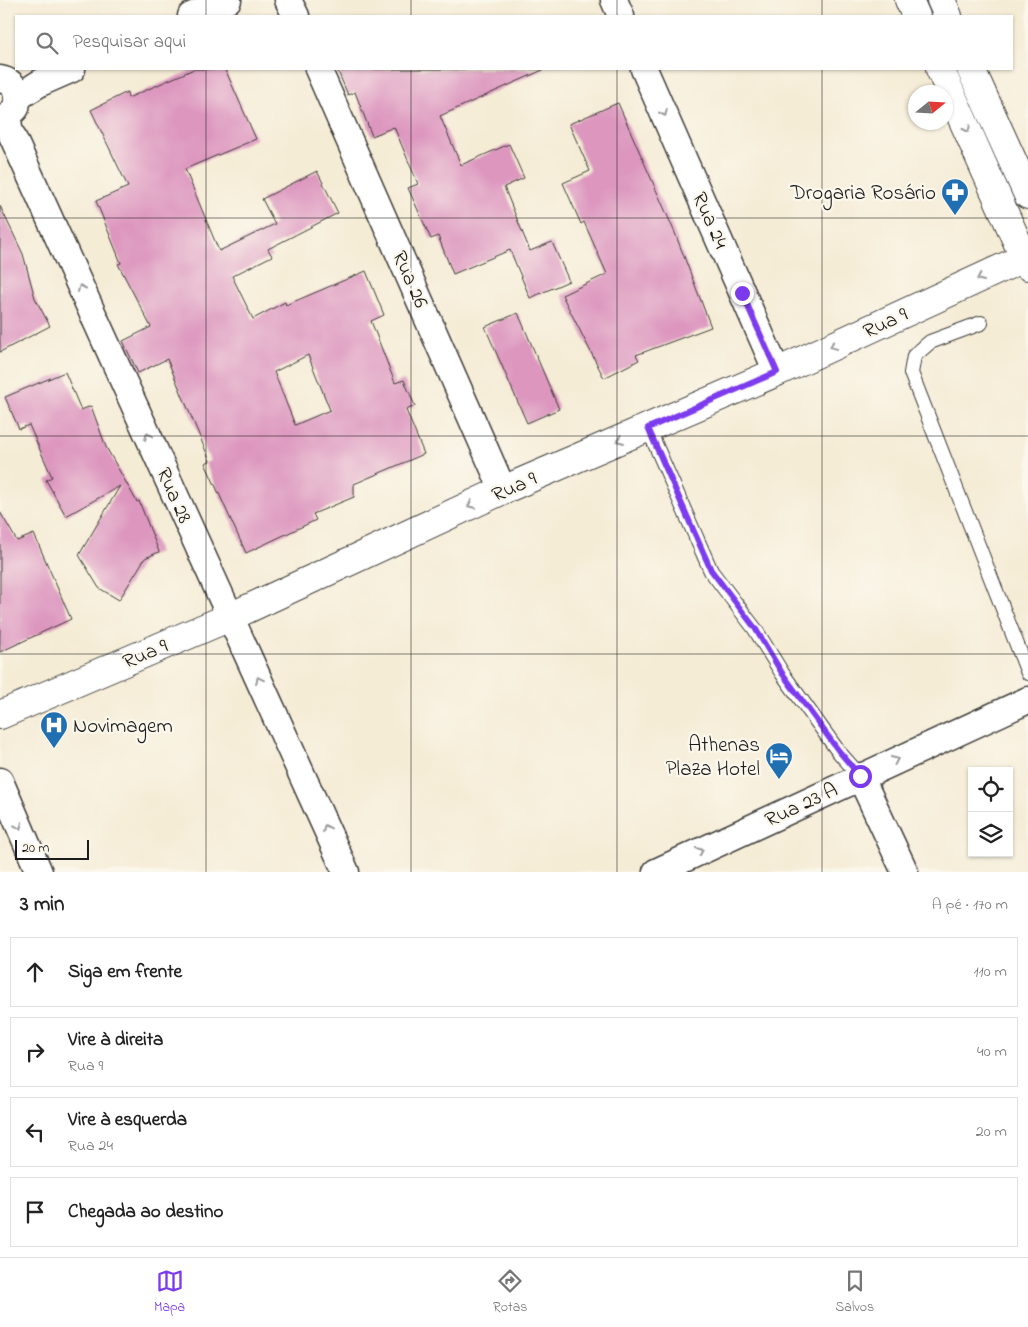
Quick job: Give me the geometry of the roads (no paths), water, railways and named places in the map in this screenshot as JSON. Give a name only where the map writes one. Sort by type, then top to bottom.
[{"type":"street","points":[[193,15],[228,0]]},
{"type":"street","points":[[288,0],[296,15]]},
{"type":"street","points":[[614,0],[621,15]]},
{"type":"street","points":[[909,0],[916,15]]},
{"type":"street","points":[[941,0],[948,15]]},
{"type":"street","points":[[13,96],[70,70]]},
{"type":"street","name":"Rua 26","points":[[318,70],[503,490]]},
{"type":"street","name":"Rua 24","points":[[644,70],[777,372]]},
{"type":"street","points":[[940,70],[1027,260]]},
{"type":"street","points":[[972,70],[1028,195]]},
{"type":"street","name":"Rua 28","points":[[13,96],[9,129],[346,872]]},
{"type":"street","name":"Rua 9","points":[[0,715],[230,617],[503,490],[777,372],[1027,260]]},
{"type":"street","name":"Rua 23 A","points":[[656,872],[860,776],[1028,700]]},
{"type":"street","points":[[860,776],[905,872]]},
{"type":"street","points":[[0,781],[39,872]]},
{"type":"lane","points":[[981,323],[930,342],[914,356],[911,373],[1028,673]]},
{"type":"lane","points":[[648,428],[711,570],[755,628],[782,673],[827,735],[860,776]]},
{"type":"place","name":"Drogaria Rosário","points":[[955,216]]},
{"type":"place","name":"Novimagem","points":[[54,749]]},
{"type":"place","name":"Athenas Plaza Hotel","points":[[779,780]]}]
